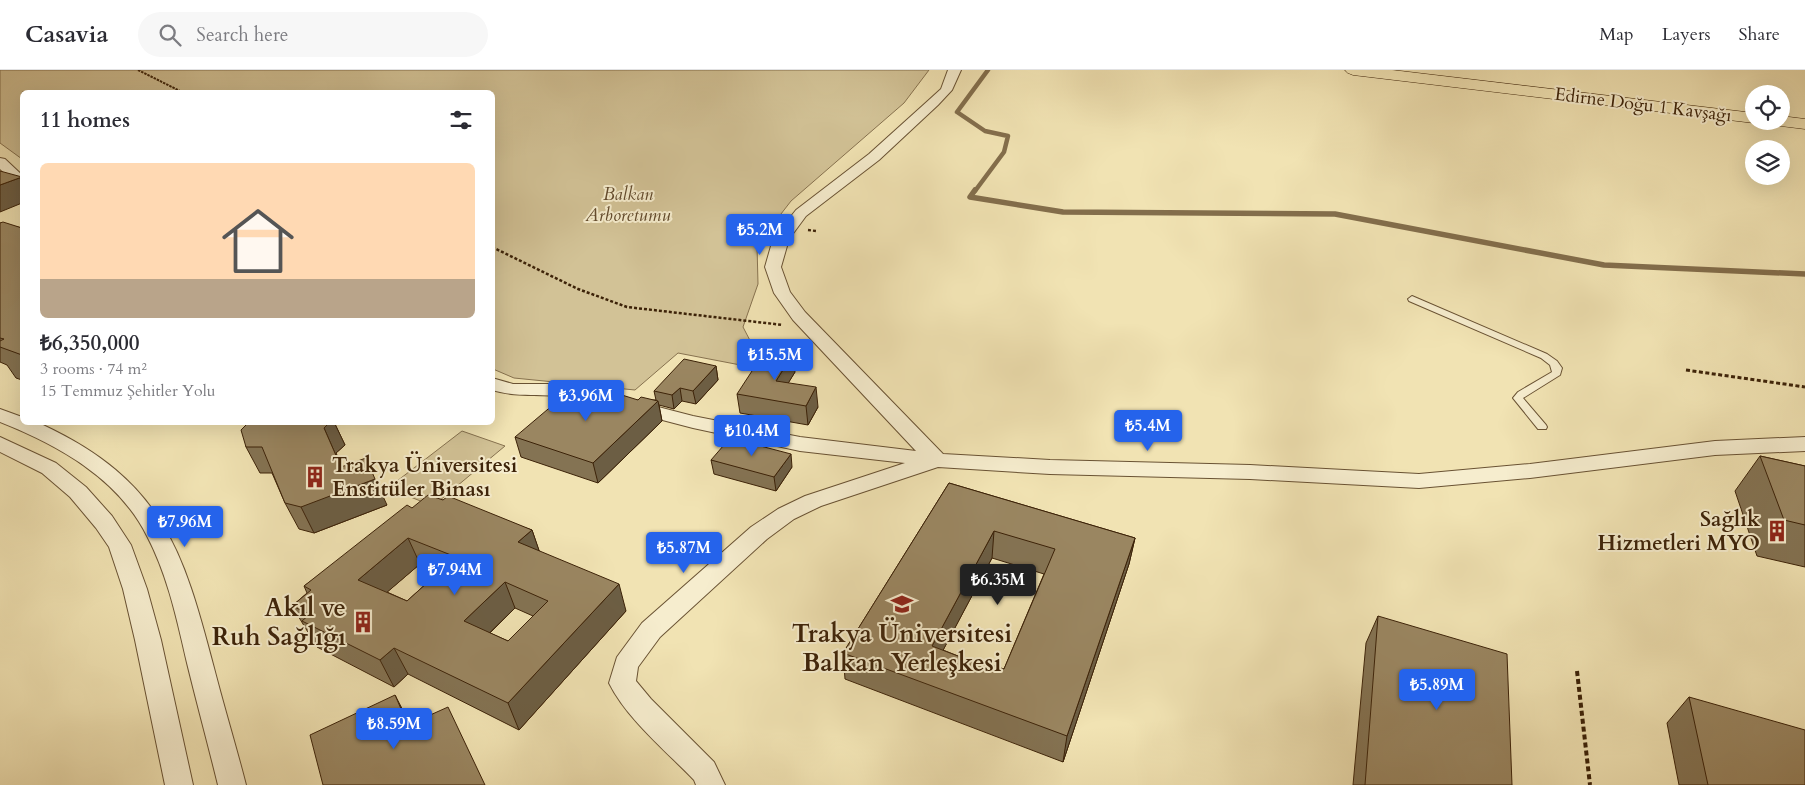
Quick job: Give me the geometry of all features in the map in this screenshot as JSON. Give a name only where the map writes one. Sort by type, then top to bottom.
[{"type":"highway","name":"Edirne Doğu 1 Kavşağı","points":[[1354,70],[1745,117]]},
{"type":"highway","name":"Edirne Doğu 1 Kavşağı","points":[[1417,70],[1745,109]]},
{"type":"highway","points":[[1790,115],[1805,121]]},
{"type":"highway","points":[[1790,121],[1805,121]]},
{"type":"street","points":[[937,460],[799,316],[782,293],[773,267],[781,239],[801,213],[874,157],[934,102],[946,90],[953,72],[956,70]]},
{"type":"street","points":[[0,162],[20,180]]},
{"type":"street","points":[[495,385],[512,390],[556,390],[616,402],[693,422],[800,444],[937,460],[1050,467],[1250,472],[1419,482],[1530,471],[1715,448],[1805,444]]},
{"type":"street","points":[[0,415],[20,423]]},
{"type":"street","points":[[25,425],[52,436],[87,456],[132,496],[159,538],[184,601],[232,785]]},
{"type":"street","points":[[10,448],[52,436]]},
{"type":"street","points":[[10,448],[48,468],[78,492],[104,522],[120,545],[135,589],[148,640],[179,785]]},
{"type":"street","points":[[711,785],[704,771],[641,707],[622,683],[626,664],[651,630],[760,533],[786,514],[813,501],[937,460]]},
{"type":"lane","points":[[1412,299],[1461,322],[1532,350],[1554,363],[1557,373],[1521,394],[1518,398],[1542,427]]},
{"type":"path","points":[[138,70],[178,90]]},
{"type":"path","points":[[495,248],[578,290],[627,307],[811,329]]},
{"type":"path","points":[[1686,370],[1805,387]]},
{"type":"path","points":[[1577,671],[1590,785]]},
{"type":"green space","name":"Balkan Arboretumu","points":[[0,70],[929,70],[904,103],[791,201],[757,245],[758,284],[743,327],[756,352],[756,368],[678,353],[635,390],[514,378],[495,370],[495,90],[20,90],[20,158],[0,143]]},
{"type":"green space","points":[[462,431],[505,446],[433,506],[388,488]]},
{"type":"building","points":[[0,171],[20,176],[20,178],[0,185]]},
{"type":"building","points":[[3,222],[20,227],[20,354],[0,347],[0,341],[4,339],[0,338],[0,223]]},
{"type":"building","points":[[767,348],[794,352],[776,381],[816,387],[806,406],[737,394]]},
{"type":"building","points":[[684,359],[716,366],[693,391],[680,388],[672,395],[654,391]]},
{"type":"building","points":[[580,382],[638,400],[641,397],[658,401],[593,463],[515,437]]},
{"type":"building","name":"Trakya Üniversitesi Enstitüler Binası","points":[[246,425],[327,425],[324,428],[341,467],[366,458],[375,479],[301,507],[285,503],[262,447],[246,447],[241,430]]},
{"type":"building","points":[[730,438],[791,454],[774,477],[711,460]]},
{"type":"building","points":[[1760,456],[1805,466],[1805,525],[1784,520]]},
{"type":"building","points":[[949,483],[1135,538],[1067,736],[843,653]],"holes":[[[994,531],[1055,549],[1004,669],[970,658],[968,660],[932,646]]]},
{"type":"building","points":[[428,495],[443,500],[448,496],[532,530],[518,542],[619,584],[508,703],[394,648],[380,660],[302,621],[310,614],[292,606],[311,590],[304,586],[407,505],[412,508]],"holes":[[[408,538],[456,557],[407,601],[358,580]],[[505,582],[548,601],[508,641],[464,621]]]},
{"type":"building","points":[[1378,616],[1507,654],[1512,785],[1365,785]]},
{"type":"building","points":[[395,695],[408,725],[448,707],[485,785],[323,785],[310,735]]},
{"type":"building","points":[[1689,697],[1805,730],[1805,785],[1708,785]]},
{"type":"waterway","points":[[975,191],[1004,152],[1008,136],[985,131],[957,112],[988,70]]},
{"type":"waterway","points":[[975,190],[970,197],[1063,212],[1335,214],[1604,265],[1805,274]]},
{"type":"place","name":"Trakya Üniversitesi Enstitüler Binası","points":[[315,477]]},
{"type":"place","name":"Sağlık Hizmetleri MYO","points":[[1777,531]]},
{"type":"place","name":"Trakya Üniversitesi Balkan Yerleşkesi","points":[[902,604]]},
{"type":"place","name":"Akıl ve Ruh Sağlığı","points":[[363,622]]}]
